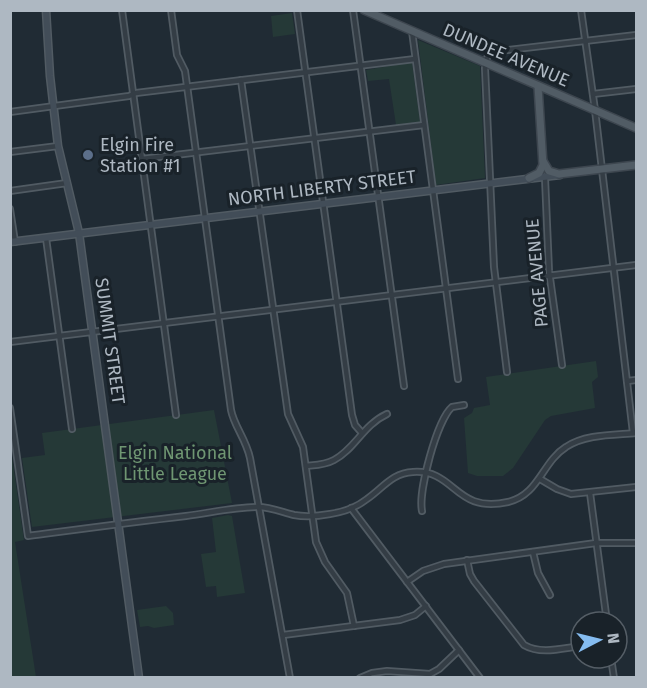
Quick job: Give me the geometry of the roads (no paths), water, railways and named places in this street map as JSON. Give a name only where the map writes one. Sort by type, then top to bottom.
[{"type":"main road","name":"SUMMIT STREET","points":[[46,10],[58,146],[79,233],[139,678]]},
{"type":"main road","name":"DUNDEE AVENUE","points":[[364,10],[486,60],[538,86],[636,128]]},
{"type":"main road","points":[[529,178],[540,172],[543,161],[538,86]]},
{"type":"main road","points":[[540,99],[552,91]]},
{"type":"main road","points":[[543,161],[550,172],[563,174]]},
{"type":"main road","name":"NORTH LIBERTY STREET","points":[[13,242],[636,165]]},
{"type":"street","points":[[122,10],[176,415]]},
{"type":"street","points":[[171,10],[177,55],[185,69],[232,414],[247,445],[290,678]]},
{"type":"street","points":[[297,10],[352,415],[355,425],[362,433]]},
{"type":"street","points":[[353,10],[404,386]]},
{"type":"street","points":[[10,408],[12,438],[28,536],[260,507],[295,515],[332,514],[351,508],[397,475],[408,472],[426,472],[442,479],[467,499],[486,504],[503,503],[530,491],[556,455],[570,444],[582,440],[635,433],[581,10]]},
{"type":"street","points":[[412,31],[458,379]]},
{"type":"street","points":[[500,51],[636,34]]},
{"type":"street","points":[[10,112],[187,87],[415,59]]},
{"type":"street","points":[[486,60],[484,68],[495,282],[507,372]]},
{"type":"street","points":[[241,80],[288,414],[291,425],[302,444],[318,548],[325,563],[347,593],[354,626]]},
{"type":"street","points":[[592,94],[636,89]]},
{"type":"street","points":[[142,159],[424,125]]},
{"type":"street","points":[[10,152],[58,146]]},
{"type":"street","name":"PAGE AVENUE","points":[[545,178],[550,276],[562,365]]},
{"type":"street","points":[[12,191],[67,183]]},
{"type":"street","points":[[10,209],[13,242]]},
{"type":"street","points":[[46,238],[72,429]]},
{"type":"street","points":[[10,342],[636,265]]},
{"type":"street","points":[[627,381],[636,380]]},
{"type":"street","points":[[422,511],[421,493],[443,417],[452,406],[464,405]]},
{"type":"street","points":[[306,466],[324,464],[336,459],[371,423],[387,414]]},
{"type":"street","points":[[540,479],[567,493],[590,493],[636,487]]},
{"type":"street","points":[[590,493],[604,610]]},
{"type":"street","points":[[351,508],[480,678]]},
{"type":"street","points":[[407,582],[434,566],[467,560],[596,543],[636,543]]},
{"type":"street","points":[[533,552],[537,571],[550,595]]},
{"type":"street","points":[[467,560],[474,581],[524,645],[532,650],[540,651],[569,647]]},
{"type":"street","points":[[283,635],[404,619],[426,606]]},
{"type":"street","points":[[360,678],[372,673],[387,671],[430,674],[439,669],[459,650]]},
{"type":"place","name":"Elgin Fire Station #1","points":[[88,155]]},
{"type":"park label","name":"Elgin National Little League","points":[[175,463]]}]
